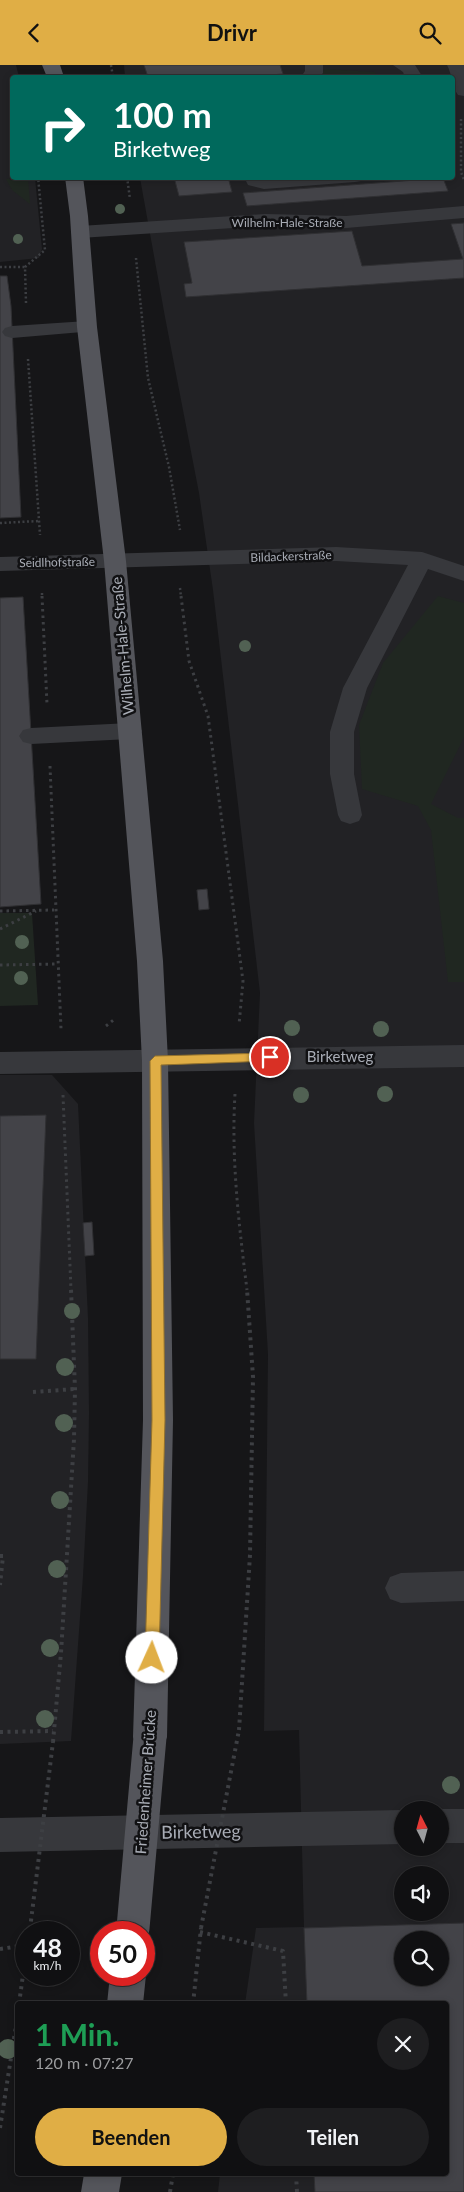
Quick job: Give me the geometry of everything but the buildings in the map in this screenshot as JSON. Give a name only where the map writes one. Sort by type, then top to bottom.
[{"type":"main road","points":[[51,65],[64,75]]},
{"type":"main road","name":"Wilhelm-Hale-Straße","points":[[74,180],[87,327],[115,561],[150,961],[155,1061]]},
{"type":"main road","name":"Friedenheimer Brücke","points":[[134,1921],[150,1737],[158,1420],[155,1061]]},
{"type":"main road","points":[[125,2001],[127,1986]]},
{"type":"main road","points":[[100,2192],[103,2176]]},
{"type":"street","points":[[456,65],[461,75],[463,98]]},
{"type":"street","points":[[254,180],[264,184],[316,180]]},
{"type":"street","points":[[265,220],[318,209],[424,201]]},
{"type":"street","name":"Wilhelm-Hale-Straße","points":[[80,232],[265,220],[346,222],[464,212]]},
{"type":"street","points":[[20,331],[87,327]]},
{"type":"street","name":"Bildackerstraße","points":[[115,561],[336,554],[422,559],[464,574]]},
{"type":"street","points":[[350,815],[342,775],[342,732],[355,688],[422,559]]},
{"type":"street","name":"Seidlhofstraße","points":[[0,564],[115,561]]},
{"type":"street","points":[[40,736],[130,731]]},
{"type":"street","name":"Birketweg","points":[[0,1063],[464,1055]]},
{"type":"street","points":[[401,1588],[464,1586]]},
{"type":"street","points":[[449,1826],[464,1826]]},
{"type":"street","name":"Birketweg","points":[[0,1835],[394,1827]]},
{"type":"path","points":[[463,98],[461,172],[464,180]]},
{"type":"path","points":[[0,267],[25,267],[45,250],[38,180]]},
{"type":"path","points":[[127,180],[148,378],[169,467],[183,544],[180,581],[189,661],[208,716],[243,981],[237,1058]]},
{"type":"path","points":[[25,267],[20,331],[39,521],[40,736],[57,964],[75,1389],[62,1653],[31,1921]]},
{"type":"path","points":[[0,523],[39,521]]},
{"type":"path","points":[[0,911],[54,910]]},
{"type":"path","points":[[0,929],[37,911]]},
{"type":"path","points":[[0,965],[57,964]]},
{"type":"path","points":[[193,2001],[201,1930],[240,1730],[250,1555],[253,1377],[250,1310],[238,1215],[233,1124]]},
{"type":"path","points":[[33,1392],[75,1389]]},
{"type":"path","points":[[0,1556],[2,1556],[0,1585]]},
{"type":"path","points":[[0,1732],[53,1731]]},
{"type":"path","points":[[201,1930],[283,1951],[286,2001]]},
{"type":"path","points":[[0,1949],[15,1947]]},
{"type":"path","points":[[19,2001],[21,1986]]},
{"type":"path","points":[[0,2128],[15,2032]]},
{"type":"path","points":[[170,2192],[172,2176]]},
{"type":"path","points":[[296,2176],[297,2192]]},
{"type":"shaded area","points":[[0,65],[16,65],[18,75],[10,75],[10,180],[35,180],[42,249],[39,258],[0,262]]},
{"type":"shaded area","points":[[124,65],[464,65],[464,2192],[218,2192],[220,2176],[449,2176],[449,2001],[245,2001],[256,1928],[304,1927],[299,1730],[264,1731],[268,1354],[254,1123],[260,993],[213,590],[199,493],[140,180],[455,180],[455,75],[125,75]]},
{"type":"shaded area","points":[[325,69],[374,72],[377,75],[320,75]]},
{"type":"shaded area","points":[[6,179],[28,180],[30,204],[12,190]]},
{"type":"shaded area","points":[[438,596],[464,603],[464,737],[431,804],[458,818],[464,818],[464,982],[448,982],[431,830],[418,806],[362,789],[359,725],[383,663]]},
{"type":"shaded area","points":[[0,913],[32,913],[38,1005],[0,1006]]},
{"type":"shaded area","points":[[0,1075],[52,1075],[78,1104],[88,1318],[89,1413],[88,1482],[83,1576],[71,1741],[0,1744]]},
{"type":"route","points":[[152,1658],[158,1420],[155,1061],[270,1057]]}]
